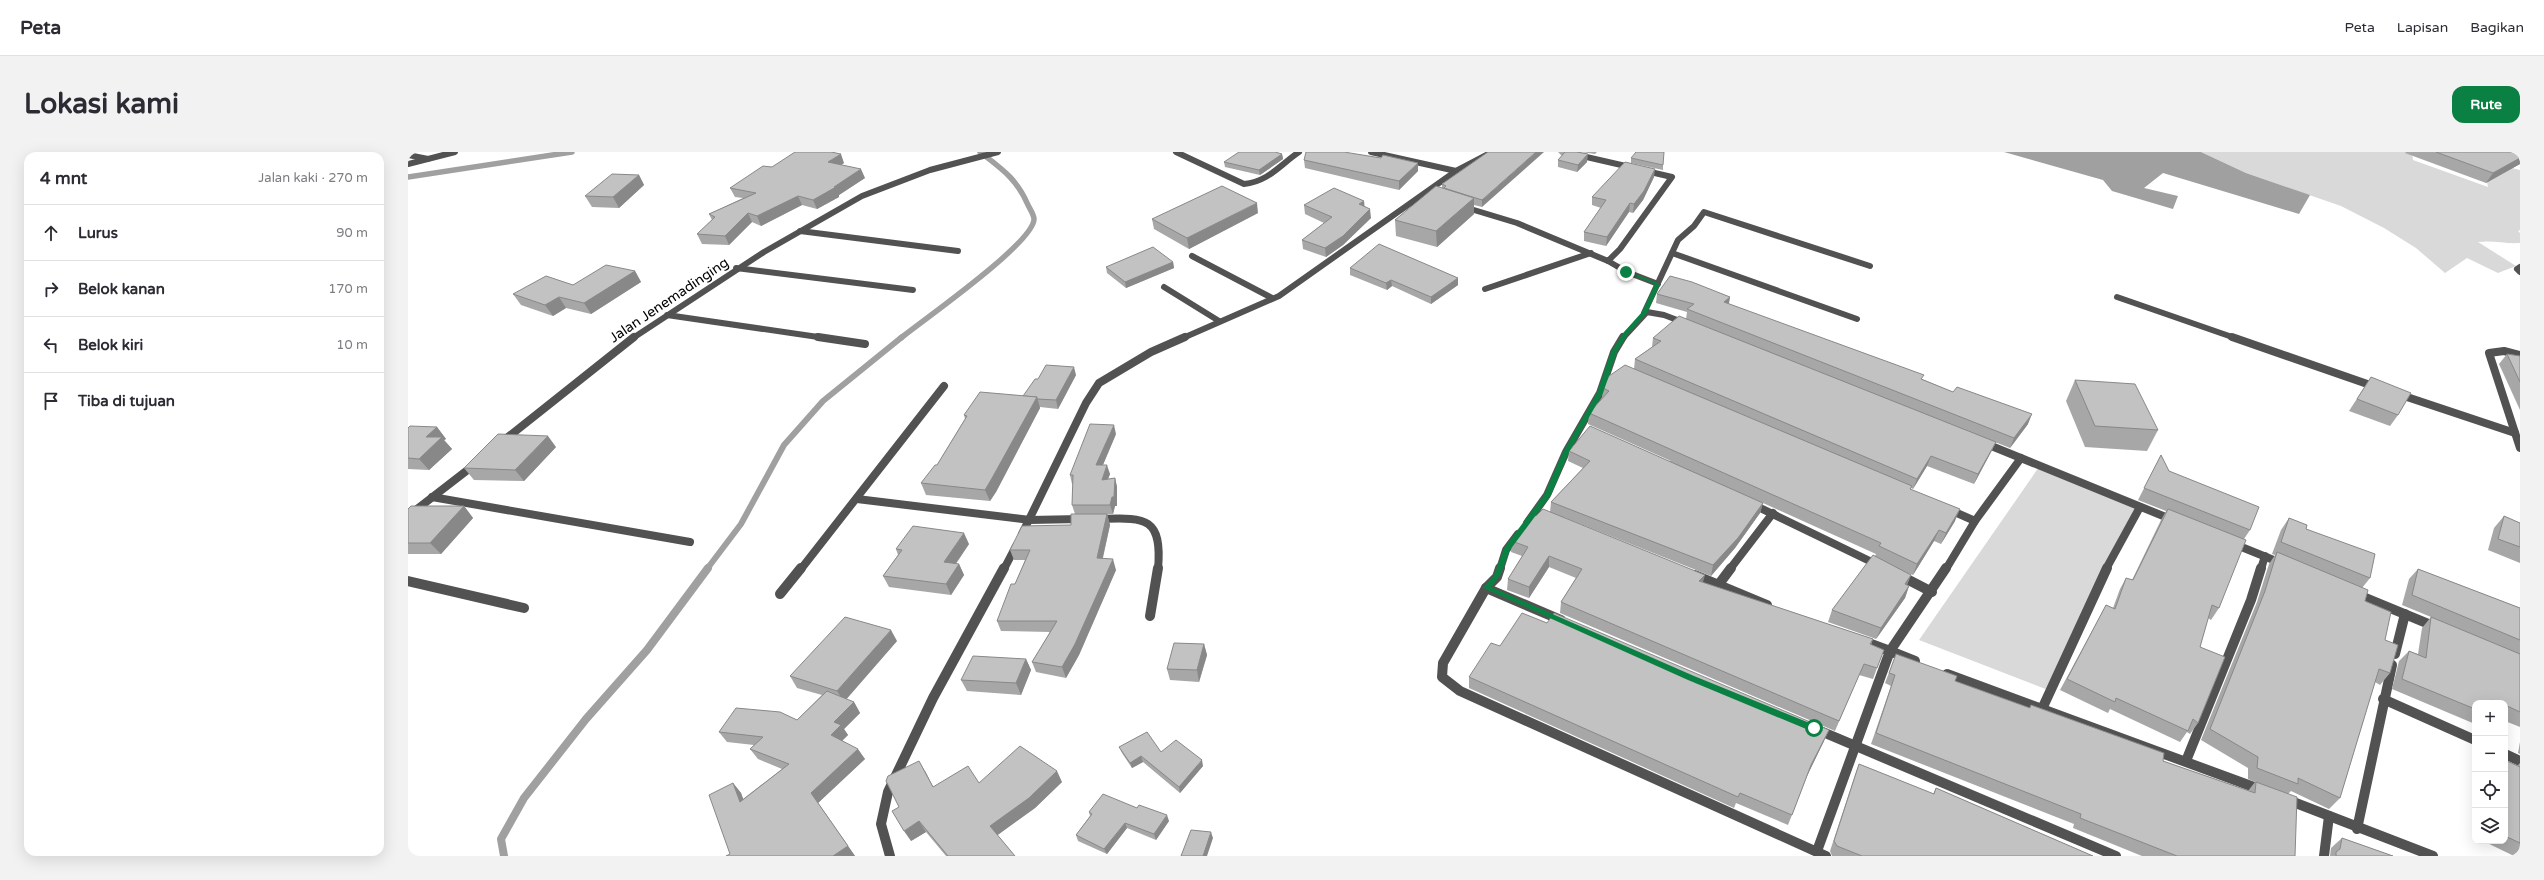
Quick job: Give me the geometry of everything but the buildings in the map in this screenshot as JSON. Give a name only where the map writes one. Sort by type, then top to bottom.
[{"type":"street","points":[[408,164],[432,160],[455,152]]},
{"type":"street","name":"Jalan Jenemadinging","points":[[498,446],[592,369],[666,315],[736,268],[862,196],[924,173],[998,152]]},
{"type":"street","points":[[1176,152],[1244,184],[1254,184],[1272,174],[1298,152]]},
{"type":"street","points":[[1371,152],[1456,171]]},
{"type":"street","points":[[890,856],[879,826],[881,809],[893,778],[935,692],[975,625],[1030,520],[1089,398],[1100,383],[1151,352],[1272,298],[1295,286],[1428,195],[1456,171],[1492,152]]},
{"type":"street","points":[[1565,152],[1634,168]]},
{"type":"street","points":[[408,155],[432,160]]},
{"type":"street","points":[[1608,261],[1620,249],[1672,177],[1641,170]]},
{"type":"street","points":[[1460,206],[1516,223],[1608,261],[1626,272],[1658,284]]},
{"type":"street","points":[[1826,856],[1530,723],[1446,682],[1442,677],[1443,663],[1486,588],[1497,576],[1506,550],[1540,513],[1547,495],[1615,367],[1614,352],[1626,333],[1644,313],[1678,240],[1694,226],[1704,212],[1870,266]]},
{"type":"street","points":[[800,231],[958,251]]},
{"type":"street","points":[[1485,289],[1591,254]]},
{"type":"street","points":[[1672,254],[1857,319]]},
{"type":"street","points":[[1192,256],[1272,298]]},
{"type":"street","points":[[2520,267],[2517,269],[2520,272]]},
{"type":"street","points":[[736,268],[913,290]]},
{"type":"street","points":[[1164,287],[1219,321]]},
{"type":"street","points":[[2117,296],[2381,389]]},
{"type":"street","points":[[1644,313],[1652,312],[1664,315],[1693,326]]},
{"type":"street","points":[[666,315],[865,344]]},
{"type":"street","points":[[2520,355],[2504,351],[2488,353],[2520,448]]},
{"type":"street","points":[[780,594],[821,546],[857,499],[894,445],[944,386]]},
{"type":"street","points":[[2388,391],[2515,433]]},
{"type":"street","points":[[1977,440],[2184,524]]},
{"type":"street","points":[[1817,851],[1890,651],[1932,592],[1975,521],[2021,458]]},
{"type":"street","points":[[408,516],[480,460]]},
{"type":"street","points":[[432,497],[690,542]]},
{"type":"street","points":[[857,499],[1030,520],[1142,519],[1151,525],[1159,544],[1159,556],[1150,616]]},
{"type":"street","points":[[1745,501],[1773,513],[1932,592]]},
{"type":"street","points":[[1938,505],[1975,521]]},
{"type":"street","points":[[2042,709],[2107,567],[2140,507]]},
{"type":"street","points":[[1719,584],[1773,513]]},
{"type":"street","points":[[2228,542],[2287,565]]},
{"type":"street","points":[[2186,761],[2251,600],[2265,556]]},
{"type":"street","points":[[1690,573],[1779,610]]},
{"type":"street","points":[[408,581],[524,608]]},
{"type":"street","points":[[1486,588],[1567,623]]},
{"type":"street","points":[[2346,590],[2446,631]]},
{"type":"street","points":[[2357,829],[2383,699],[2405,614]]},
{"type":"street","points":[[1853,637],[1923,665]]},
{"type":"street","points":[[1937,670],[2186,761],[2329,816],[2357,829],[2433,856]]},
{"type":"street","points":[[2383,699],[2472,739]]},
{"type":"street","points":[[1807,725],[2116,856]]},
{"type":"street","points":[[2508,755],[2520,761]]},
{"type":"street","points":[[2324,856],[2329,816]]},
{"type":"shaded area","points":[[2004,152],[2201,152],[2246,173],[2310,195],[2299,214],[2163,173],[2144,188],[2178,196],[2173,209],[2112,191],[2103,180]]},
{"type":"shaded area","points":[[2201,152],[2412,152],[2413,160],[2488,187],[2484,166],[2508,167],[2520,170],[2520,230],[2518,231],[2520,233],[2520,243],[2489,241],[2478,242],[2516,266],[2498,273],[2467,258],[2445,273],[2416,248],[2384,228],[2341,206],[2246,173]]},
{"type":"shaded area","points":[[2039,467],[2140,509],[2048,690],[1919,640]]},
{"type":"waterway","points":[[408,177],[572,152]]},
{"type":"waterway","points":[[901,338],[976,281],[998,262],[1029,230],[1034,219],[1024,196],[1014,181],[1002,169],[980,152]]},
{"type":"waterway","points":[[707,569],[741,524],[784,445],[823,401],[902,337]]},
{"type":"waterway","points":[[504,856],[501,839],[524,798],[586,719],[647,650],[708,568]]},
{"type":"route","points":[[1626,272],[1658,284],[1644,313],[1626,333],[1614,352],[1611,365],[1600,393],[1566,452],[1547,495],[1536,512],[1506,550],[1497,576],[1486,588],[1691,678],[1814,728]]}]
